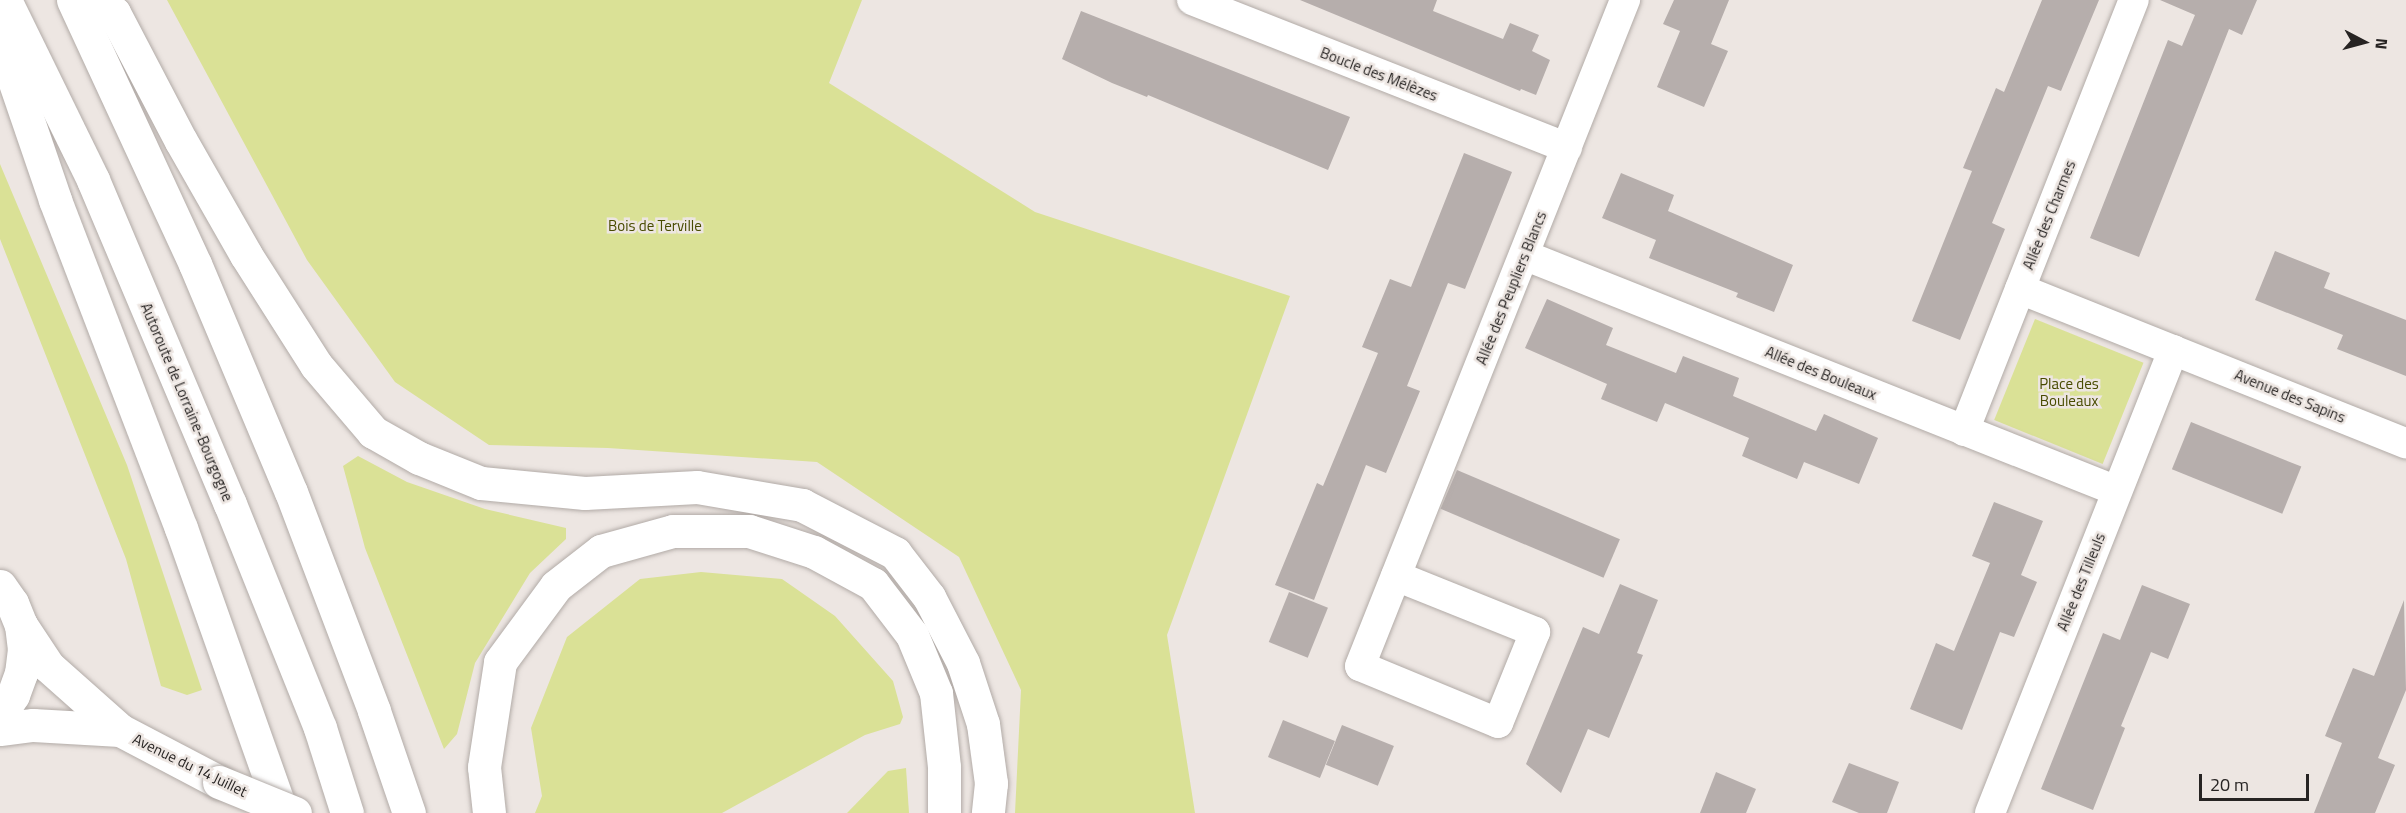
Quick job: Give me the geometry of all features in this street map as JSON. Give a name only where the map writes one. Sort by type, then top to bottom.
[{"type":"main road","name":"Autoroute de Lorraine-Bourgogne","points":[[5,0],[93,180],[230,504],[320,728],[347,813]]},
{"type":"main road","points":[[73,0],[195,264],[286,481],[374,711],[409,813]]},
{"type":"main road","points":[[94,0],[114,14],[181,141],[240,244],[310,355],[373,432],[419,458],[481,483],[585,493],[697,487],[802,505],[895,553],[929,597],[963,663],[983,724],[991,783],[988,813]]},
{"type":"main road","points":[[0,39],[55,200],[181,528],[282,813]]},
{"type":"main road","points":[[489,813],[484,767],[500,662],[556,586],[601,552],[673,531],[749,531],[814,552],[873,584],[912,635],[936,693],[944,767],[944,813]]},
{"type":"main road","points":[[0,586],[12,603],[21,625],[24,649],[21,673],[13,695],[0,714]]},
{"type":"main road","name":"Avenue du 14 Juillet","points":[[21,625],[48,666],[120,730],[219,782],[295,813]]},
{"type":"main road","name":"Avenue du 14 Juillet","points":[[0,729],[33,725],[120,730]]},
{"type":"street","name":"Boucle des Mélèzes","points":[[1191,0],[1567,148]]},
{"type":"street","name":"Allée des Peupliers Blancs","points":[[1396,576],[1535,632],[1498,723],[1360,666],[1625,0]]},
{"type":"street","name":"Allée des Charmes","points":[[1964,431],[2134,0]]},
{"type":"street","name":"Allée des Bouleaux","points":[[1524,255],[2117,491]]},
{"type":"street","points":[[2020,289],[2173,350]]},
{"type":"street","name":"Avenue des Sapins","points":[[2173,350],[2406,443]]},
{"type":"street","name":"Allée des Tilleuls","points":[[1990,813],[2173,350]]},
{"type":"green space","name":"Bois de Terville","points":[[167,0],[862,0],[829,83],[1035,212],[1290,296],[1167,635],[1195,813],[1015,813],[1021,690],[959,557],[817,462],[608,448],[489,445],[395,382],[307,260]]},
{"type":"green space","points":[[0,164],[127,465],[202,690],[187,695],[161,686],[126,559],[0,239]]},
{"type":"green space","name":"Place des Bouleaux","points":[[2035,319],[2143,363],[2103,464],[1994,420]]},
{"type":"green space","points":[[358,456],[407,482],[485,509],[566,528],[566,539],[530,573],[475,663],[457,734],[444,749],[365,548],[343,466]]},
{"type":"green space","points":[[701,572],[782,579],[835,616],[893,681],[903,717],[900,724],[865,735],[722,813],[535,813],[542,796],[531,728],[567,637],[640,579]]},
{"type":"green space","points":[[906,768],[909,813],[847,813],[888,771]]},
{"type":"building","points":[[1300,0],[1437,0],[1433,11],[1503,39],[1510,23],[1539,35],[1532,51],[1550,60],[1536,95],[1521,89],[1520,91]]},
{"type":"building","points":[[1674,0],[1729,0],[1711,44],[1728,51],[1704,107],[1657,87],[1680,31],[1663,24]]},
{"type":"building","points":[[2042,0],[2099,0],[2061,91],[2048,86],[1992,223],[2005,229],[1960,340],[1912,321],[1972,171],[1963,168],[1996,88],[2004,92]]},
{"type":"building","points":[[2160,0],[2257,0],[2242,35],[2229,29],[2139,257],[2090,238],[2168,40],[2182,46],[2195,15]]},
{"type":"building","points":[[1081,11],[1350,117],[1328,170],[1148,95],[1147,97],[1112,83],[1062,59]]},
{"type":"building","points":[[1464,153],[1512,172],[1465,289],[1448,283],[1407,386],[1420,391],[1386,473],[1366,465],[1314,600],[1275,585],[1317,483],[1323,486],[1378,353],[1362,347],[1390,279],[1411,287]]},
{"type":"building","points":[[1621,173],[1674,195],[1668,211],[1793,265],[1774,312],[1736,297],[1738,293],[1649,258],[1656,240],[1602,218]]},
{"type":"building","points":[[2275,251],[2330,273],[2324,288],[2406,320],[2406,376],[2337,349],[2343,335],[2255,300]]},
{"type":"building","points":[[1547,299],[1613,328],[1606,345],[1676,373],[1683,356],[1739,378],[1733,396],[1816,431],[1824,414],[1878,438],[1859,484],[1804,462],[1797,479],[1742,456],[1749,438],[1665,403],[1657,422],[1601,399],[1607,384],[1525,348]]},
{"type":"building","points":[[2191,422],[2301,467],[2282,514],[2172,469]]},
{"type":"building","points":[[1457,470],[1620,539],[1604,578],[1441,509]]},
{"type":"building","points":[[1994,502],[2043,521],[2021,575],[2037,582],[2014,637],[2000,632],[1962,730],[1910,709],[1936,643],[1954,651],[1990,563],[1972,556]]},
{"type":"building","points":[[1620,584],[1658,600],[1637,653],[1643,655],[1609,738],[1588,729],[1561,793],[1526,764],[1583,627],[1599,634]]},
{"type":"building","points":[[2142,585],[2190,604],[2168,659],[2151,652],[2121,726],[2125,728],[2093,810],[2041,789],[2103,633],[2120,640]]},
{"type":"building","points":[[1289,592],[1328,608],[1308,658],[1269,642]]},
{"type":"building","points":[[2404,600],[2406,690],[2378,758],[2395,765],[2375,813],[2314,813],[2342,743],[2325,736],[2353,668],[2374,676]]},
{"type":"building","points":[[1283,720],[1335,741],[1320,778],[1268,757]]},
{"type":"building","points":[[1342,725],[1394,746],[1378,786],[1326,765]]},
{"type":"building","points":[[1849,763],[1899,782],[1887,813],[1859,813],[1832,802]]},
{"type":"building","points":[[1716,772],[1756,789],[1746,813],[1700,813]]}]
